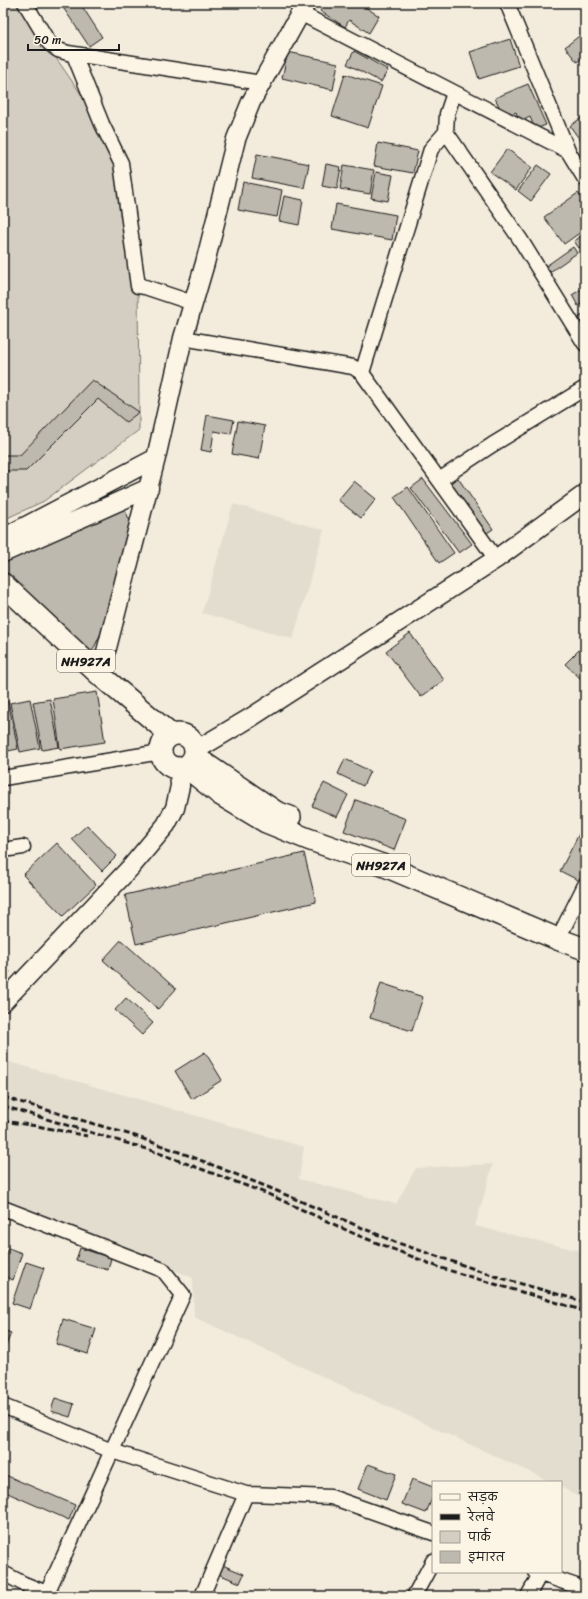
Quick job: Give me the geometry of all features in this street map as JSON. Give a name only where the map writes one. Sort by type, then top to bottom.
[{"type":"highway","name":"NH927A","points":[[3,584],[100,675],[165,744]]},
{"type":"highway","name":"NH927A","points":[[3,599],[92,684],[165,744]]},
{"type":"highway","name":"NH927A","points":[[178,734],[190,738],[194,744],[189,760],[173,767],[167,764],[163,758],[165,744],[178,734]]},
{"type":"highway","name":"NH927A","points":[[189,760],[276,812],[564,927],[585,934]]},
{"type":"highway","name":"NH927A","points":[[189,760],[221,795],[266,822],[308,839],[385,866],[560,940],[585,949]]},
{"type":"main road","points":[[100,675],[149,488],[183,338],[205,263],[236,139],[243,120],[303,8]]},
{"type":"main road","points":[[3,538],[156,458]]},
{"type":"main road","points":[[3,553],[149,488]]},
{"type":"main road","points":[[3,1002],[131,867],[166,825],[175,808],[180,786],[189,760],[250,718],[496,559],[585,494]]},
{"type":"street","points":[[25,3],[49,43],[58,50],[74,55],[262,83]]},
{"type":"street","points":[[507,3],[568,151],[585,179]]},
{"type":"street","points":[[303,8],[454,93],[568,151]]},
{"type":"street","points":[[74,55],[102,124],[121,163],[138,286],[193,303]]},
{"type":"street","points":[[454,93],[447,114],[446,132],[520,239],[585,344]]},
{"type":"street","points":[[362,373],[431,149],[446,132]]},
{"type":"street","points":[[183,338],[353,367],[362,373],[496,559]]},
{"type":"street","points":[[440,480],[492,445],[585,388]]},
{"type":"street","points":[[3,778],[165,744]]},
{"type":"street","points":[[3,850],[24,847]]},
{"type":"street","points":[[564,927],[585,885]]},
{"type":"street","points":[[3,1208],[163,1270],[182,1295],[112,1451],[51,1595],[24,1584],[3,1573]]},
{"type":"street","points":[[3,1406],[112,1451],[246,1494],[331,1496],[432,1533]]},
{"type":"street","points":[[202,1596],[246,1494]]},
{"type":"street","points":[[414,1596],[432,1563]]},
{"type":"street","points":[[528,1596],[538,1573],[585,1589]]},
{"type":"shaded area","points":[[233,504],[324,530],[293,639],[202,613]]},
{"type":"shaded area","points":[[3,1060],[304,1147],[299,1179],[396,1204],[416,1168],[493,1164],[475,1226],[585,1252],[585,1500],[562,1488],[562,1481],[549,1481],[194,1317],[193,1278],[3,1198]]},
{"type":"green space","points":[[3,3],[18,3],[110,136],[138,286],[139,430],[44,501],[3,520]]},
{"type":"building","points":[[60,3],[80,3],[102,37],[89,46]]},
{"type":"building","points":[[325,3],[359,3],[379,16],[369,33],[349,20],[345,27],[320,11]]},
{"type":"building","points":[[583,33],[585,35],[585,56],[577,62],[565,47]]},
{"type":"building","points":[[510,39],[519,66],[479,79],[470,52]]},
{"type":"building","points":[[354,51],[388,70],[381,82],[347,64]]},
{"type":"building","points":[[288,52],[338,63],[333,90],[282,78]]},
{"type":"building","points":[[345,74],[382,86],[368,128],[332,116]]},
{"type":"building","points":[[528,84],[546,125],[535,129],[530,117],[520,122],[516,112],[504,117],[495,98]]},
{"type":"building","points":[[585,115],[585,147],[570,126]]},
{"type":"building","points":[[378,143],[418,151],[413,173],[374,166]]},
{"type":"building","points":[[507,149],[532,167],[516,190],[490,172]]},
{"type":"building","points":[[257,154],[309,164],[304,188],[252,178]]},
{"type":"building","points":[[326,164],[341,167],[337,189],[322,186]]},
{"type":"building","points":[[344,165],[374,170],[370,194],[340,189]]},
{"type":"building","points":[[538,165],[551,174],[531,201],[518,191]]},
{"type":"building","points":[[376,172],[393,175],[388,201],[371,198]]},
{"type":"building","points":[[243,182],[282,190],[277,217],[238,210]]},
{"type":"building","points":[[578,193],[585,203],[585,229],[564,244],[544,217]]},
{"type":"building","points":[[284,196],[303,200],[299,225],[279,221]]},
{"type":"building","points":[[336,204],[396,215],[392,240],[332,229]]},
{"type":"building","points":[[585,234],[585,243],[579,248],[574,241]]},
{"type":"building","points":[[573,247],[577,253],[550,272],[546,266]]},
{"type":"building","points":[[585,287],[585,301],[578,306],[572,295]]},
{"type":"building","points":[[585,313],[585,330],[577,319]]},
{"type":"building","points":[[92,380],[139,412],[126,422],[98,399],[26,471],[3,471],[3,455],[20,455]]},
{"type":"building","points":[[207,415],[234,420],[231,434],[214,431],[211,452],[201,450]]},
{"type":"building","points":[[238,421],[265,426],[259,459],[232,454]]},
{"type":"building","points":[[458,478],[493,529],[481,537],[446,486]]},
{"type":"building","points":[[423,479],[472,544],[459,553],[411,488]]},
{"type":"building","points":[[354,481],[376,499],[361,518],[338,500]]},
{"type":"building","points":[[408,487],[454,553],[439,563],[394,497]]},
{"type":"building","points":[[124,508],[130,521],[117,578],[101,633],[92,652],[83,654],[4,575],[3,566],[4,563],[12,558]]},
{"type":"building","points":[[585,533],[585,541],[581,535]]},
{"type":"building","points":[[410,633],[444,680],[421,697],[386,651]]},
{"type":"building","points":[[583,646],[585,648],[585,674],[581,679],[565,664]]},
{"type":"building","points":[[97,692],[105,742],[60,749],[53,699]]},
{"type":"building","points":[[30,699],[40,748],[20,752],[10,703]]},
{"type":"building","points":[[50,699],[59,747],[42,750],[33,702]]},
{"type":"building","points":[[8,701],[18,749],[3,752],[3,702]]},
{"type":"building","points":[[345,759],[370,771],[363,786],[338,774]]},
{"type":"building","points":[[324,783],[348,795],[337,817],[312,806]]},
{"type":"building","points":[[356,800],[406,819],[394,850],[344,831]]},
{"type":"building","points":[[87,825],[117,856],[102,871],[72,839]]},
{"type":"building","points":[[582,828],[585,829],[585,871],[580,881],[560,871]]},
{"type":"building","points":[[57,843],[96,885],[63,916],[23,875]]},
{"type":"building","points":[[304,853],[316,902],[136,944],[125,895]]},
{"type":"building","points":[[121,940],[176,989],[158,1009],[103,960]]},
{"type":"building","points":[[3,965],[10,972],[3,979]]},
{"type":"building","points":[[381,983],[423,997],[412,1031],[370,1018]]},
{"type":"building","points":[[126,998],[153,1023],[142,1035],[115,1010]]},
{"type":"building","points":[[205,1052],[222,1080],[192,1099],[175,1071]]},
{"type":"building","points":[[8,1248],[22,1253],[13,1280],[3,1276],[3,1262]]},
{"type":"building","points":[[80,1248],[111,1258],[108,1270],[76,1260]]},
{"type":"building","points":[[26,1262],[44,1268],[30,1309],[12,1303]]},
{"type":"building","points":[[63,1319],[96,1329],[88,1354],[56,1344]]},
{"type":"building","points":[[3,1330],[11,1333],[3,1353]]},
{"type":"building","points":[[55,1398],[74,1404],[70,1417],[51,1411]]},
{"type":"building","points":[[368,1464],[396,1474],[386,1500],[358,1489]]},
{"type":"building","points":[[3,1474],[75,1505],[69,1520],[3,1491]]},
{"type":"building","points":[[412,1479],[432,1487],[432,1498],[426,1513],[402,1504]]},
{"type":"building","points":[[220,1564],[244,1574],[240,1583],[216,1573]]},
{"type":"railway","points":[[3,1097],[135,1136],[270,1188],[395,1242],[501,1278],[585,1302]]},
{"type":"railway","points":[[3,1106],[153,1151],[268,1194],[357,1235],[441,1268],[585,1311]]},
{"type":"railway","points":[[3,1121],[87,1136]]}]
